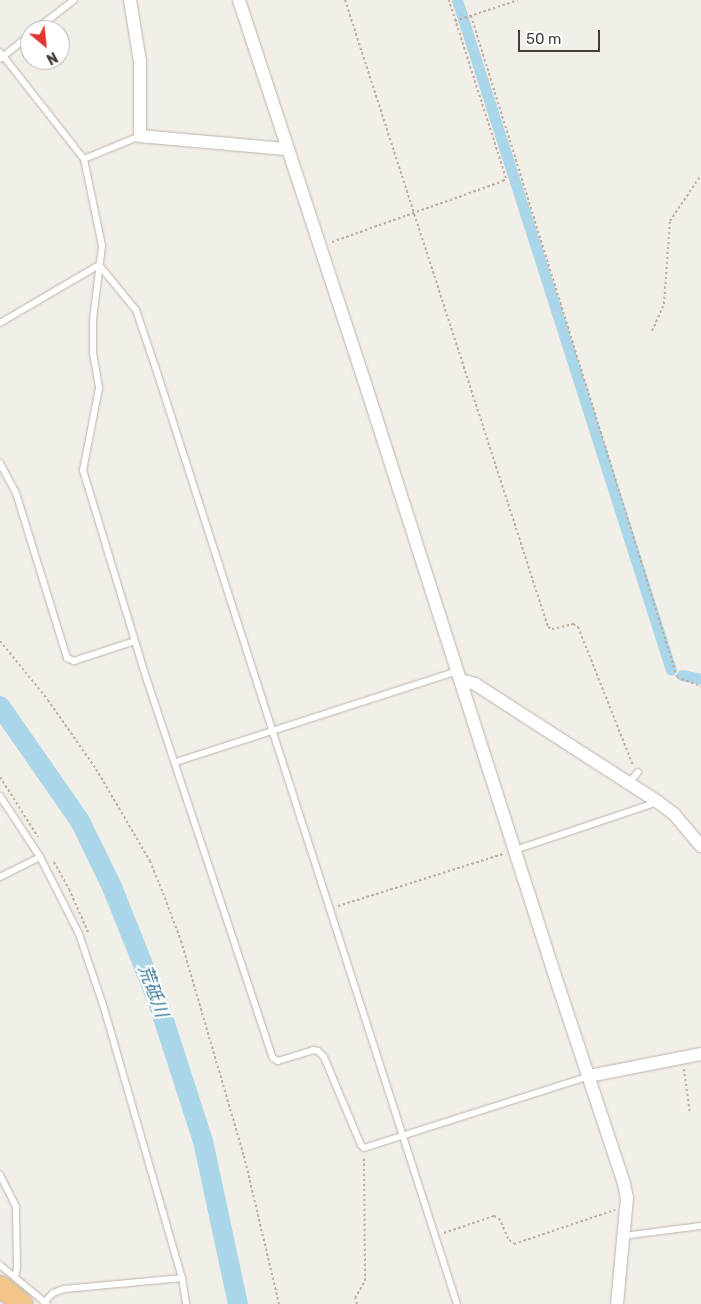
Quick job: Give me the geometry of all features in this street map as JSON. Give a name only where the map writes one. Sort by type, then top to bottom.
[{"type":"highway","points":[[7,1281],[22,1304]]},
{"type":"street","points":[[130,0],[140,62],[140,136],[287,149]]},
{"type":"street","points":[[239,0],[624,1184],[626,1209],[617,1304]]},
{"type":"street","points":[[459,675],[658,802],[674,814],[701,846]]},
{"type":"street","points":[[589,1076],[701,1054]]},
{"type":"lane","points":[[48,20],[74,0]]},
{"type":"lane","points":[[20,42],[1,56],[84,159],[102,246],[92,319],[93,353],[99,388],[83,470],[135,641],[271,1055],[278,1061],[313,1050],[318,1051],[324,1057],[361,1145],[364,1148],[403,1138],[589,1076]]},
{"type":"lane","points":[[84,159],[140,136]]},
{"type":"lane","points":[[0,323],[99,265]]},
{"type":"lane","points":[[99,265],[136,310],[457,1304]]},
{"type":"lane","points":[[0,463],[16,493],[67,658],[74,661],[135,641]]},
{"type":"lane","points":[[176,762],[272,730],[459,675]]},
{"type":"lane","points":[[629,783],[638,772]]},
{"type":"lane","points":[[0,796],[40,857],[79,934],[104,1008],[182,1278],[186,1304]]},
{"type":"lane","points":[[515,850],[658,802]]},
{"type":"lane","points":[[0,877],[40,857]]},
{"type":"lane","points":[[0,1175],[16,1207],[17,1268],[7,1281]]},
{"type":"lane","points":[[623,1236],[701,1226]]},
{"type":"lane","points":[[0,1264],[7,1281],[45,1303],[53,1293],[64,1289],[182,1278]]},
{"type":"path","points":[[345,0],[548,626],[552,629],[573,624],[578,627],[633,765],[638,772]]},
{"type":"path","points":[[319,246],[413,214],[506,178],[448,0]]},
{"type":"path","points":[[455,21],[518,0]]},
{"type":"path","points":[[470,16],[677,678],[701,686]]},
{"type":"path","points":[[652,331],[664,304],[670,221],[701,175]]},
{"type":"path","points":[[0,641],[48,700],[96,769],[150,862],[163,892],[181,941],[241,1146],[279,1304]]},
{"type":"path","points":[[329,909],[515,850]]},
{"type":"path","points":[[683,1058],[690,1114]]},
{"type":"path","points":[[357,1304],[355,1298],[364,1281],[364,1148]]},
{"type":"path","points":[[435,1236],[494,1216],[499,1218],[509,1240],[514,1244],[618,1209],[626,1209]]},
{"type":"waterway","points":[[457,0],[671,670]]},
{"type":"waterway","points":[[682,675],[701,679]]},
{"type":"waterway","name":"荒砥川","points":[[0,706],[80,821],[112,887],[158,1002],[203,1141],[238,1304]]}]
